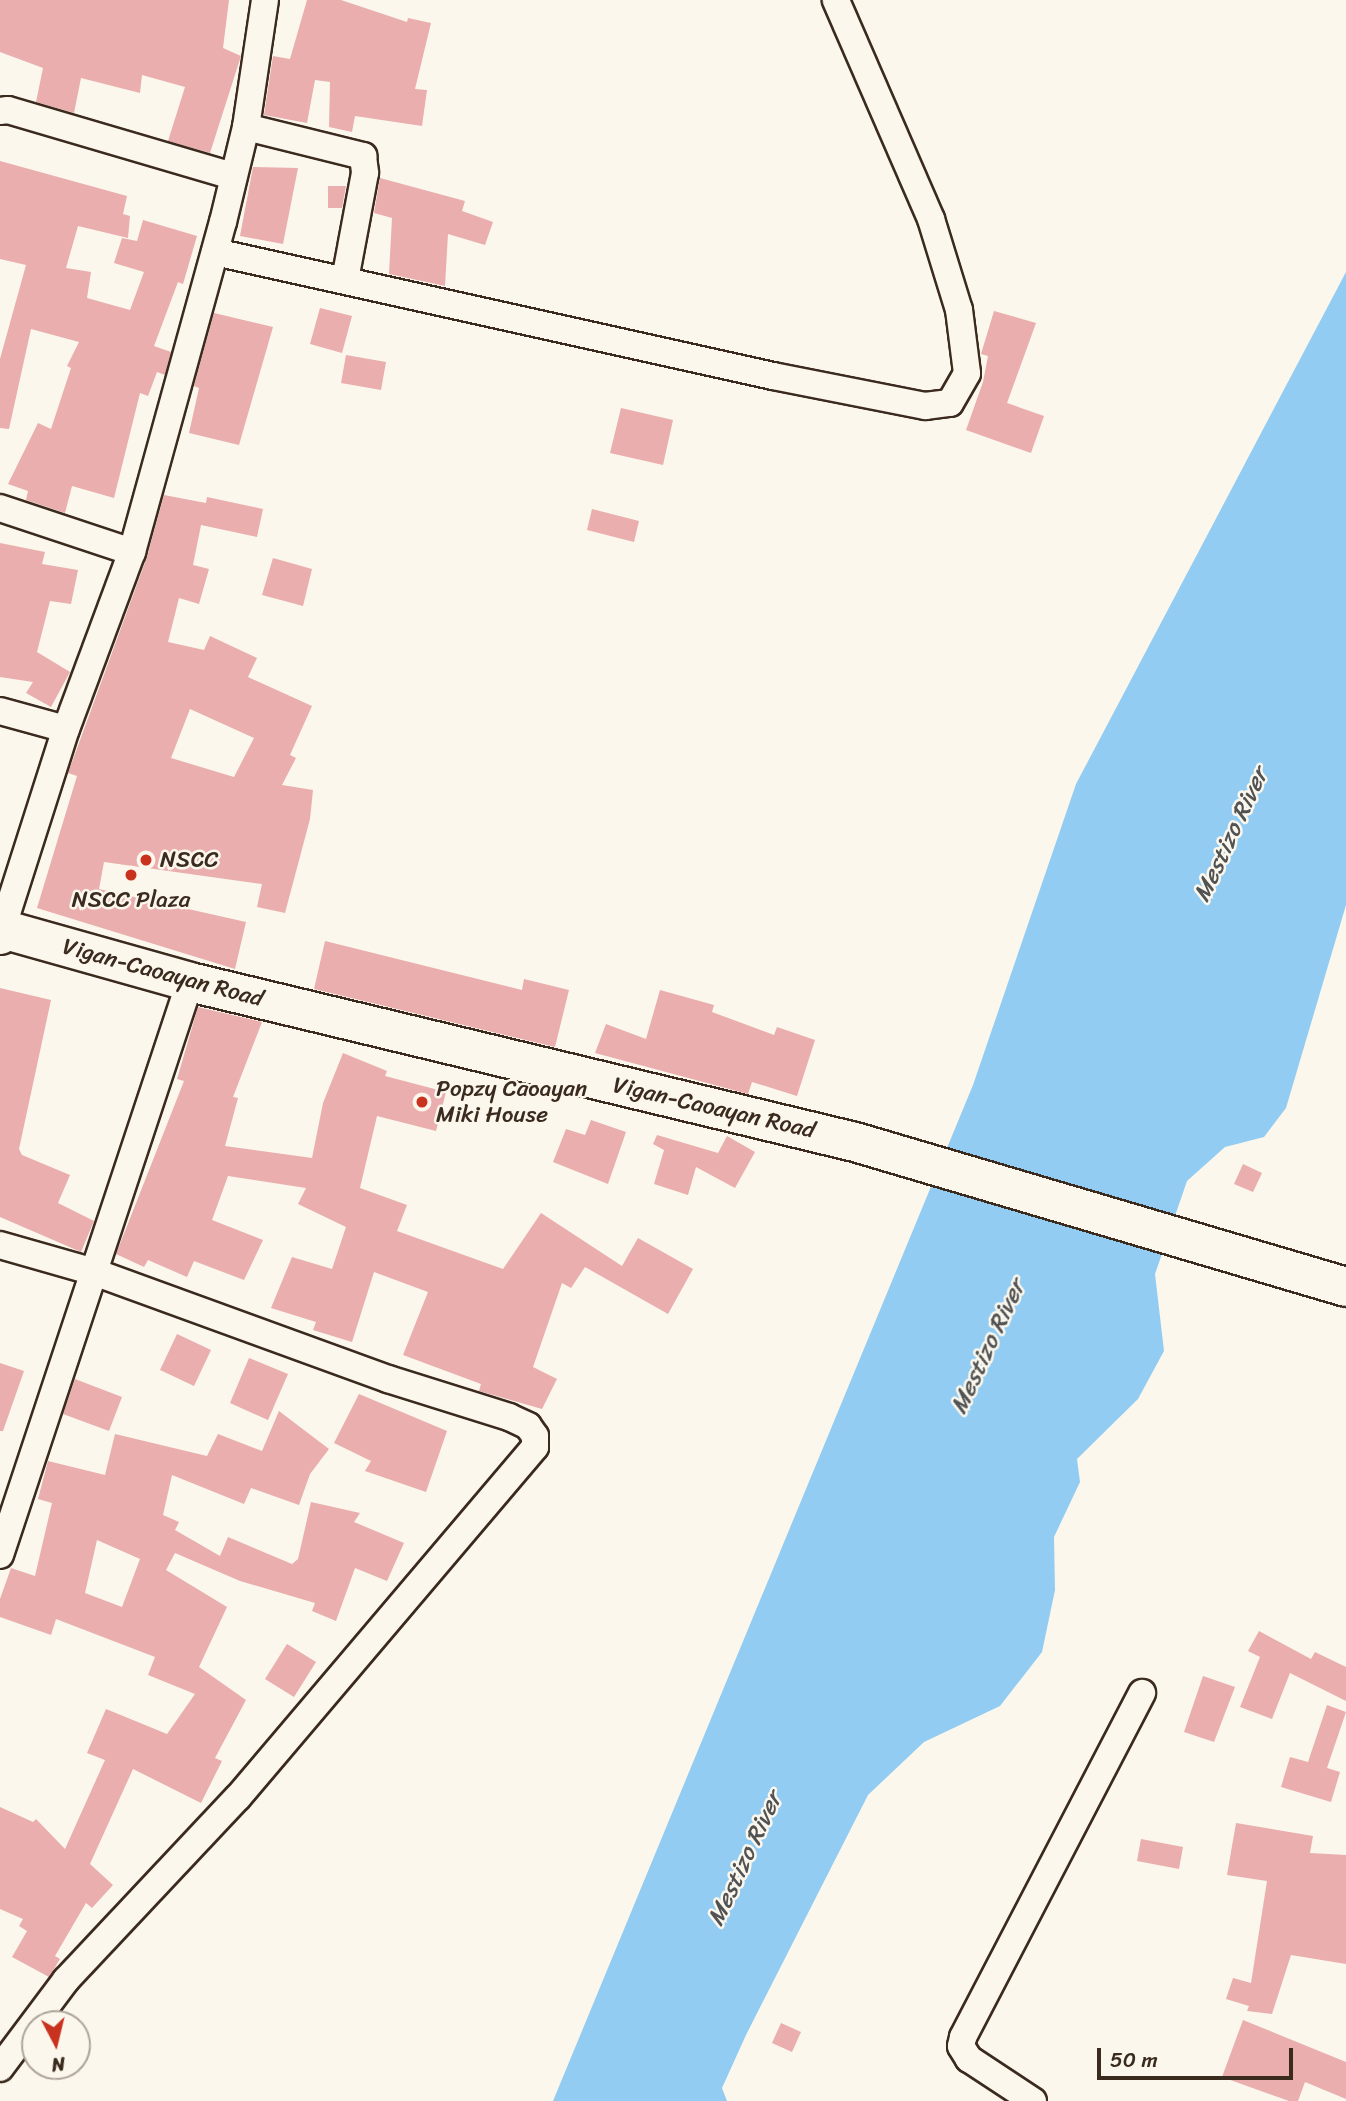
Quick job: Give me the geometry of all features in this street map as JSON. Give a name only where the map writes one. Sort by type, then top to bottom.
[{"type":"main road","name":"Vigan-Caoayan Road","points":[[1,932],[190,982],[855,1142],[1346,1287]]},
{"type":"street","points":[[1,932],[66,729],[132,552],[215,252],[246,127],[265,0]]},
{"type":"street","points":[[215,252],[772,376],[925,406],[950,403],[967,373],[959,310],[931,219],[836,0]]},
{"type":"street","points":[[0,111],[8,110],[232,176]]},
{"type":"street","points":[[246,127],[363,156],[365,173],[345,280]]},
{"type":"street","points":[[0,508],[132,552]]},
{"type":"street","points":[[0,711],[66,729]]},
{"type":"street","points":[[0,1555],[190,982]]},
{"type":"street","points":[[0,1245],[94,1272],[388,1379],[509,1417],[528,1426],[535,1436],[535,1447],[237,1798],[66,1980],[0,2068]]},
{"type":"street","points":[[1033,2101],[969,2059],[961,2046],[963,2036],[1142,1693]]},
{"type":"water","name":"Mestizo River","points":[[1346,272],[1346,905],[1286,1108],[1264,1137],[1225,1147],[1187,1181],[1155,1274],[1164,1351],[1138,1399],[1077,1459],[1080,1482],[1054,1537],[1055,1590],[1042,1652],[1000,1706],[924,1742],[868,1795],[746,2035],[722,2088],[727,2101],[553,2101],[973,1085],[1076,784]]},
{"type":"building","points":[[0,0],[229,0],[223,48],[241,56],[210,153],[168,141],[185,87],[142,75],[140,93],[81,78],[74,113],[36,102],[43,68],[0,52]]},
{"type":"building","points":[[307,0],[341,0],[407,22],[408,18],[431,23],[415,89],[427,90],[422,126],[355,116],[352,132],[329,127],[330,82],[315,80],[307,123],[264,115],[273,56],[290,59]]},
{"type":"building","points":[[0,161],[127,196],[123,214],[130,216],[128,238],[78,226],[66,268],[91,272],[87,298],[130,310],[144,272],[114,263],[122,238],[137,241],[143,220],[197,236],[183,284],[178,282],[154,346],[171,352],[165,375],[157,372],[148,396],[140,393],[114,498],[72,486],[65,513],[26,500],[28,491],[8,484],[38,423],[51,429],[71,368],[67,366],[79,342],[31,329],[9,429],[0,428],[0,359],[26,265],[0,259]]},
{"type":"building","points":[[253,167],[298,168],[283,244],[240,236]]},
{"type":"building","points":[[380,178],[465,201],[462,211],[493,222],[485,245],[448,234],[445,286],[389,274],[392,218],[374,213]]},
{"type":"building","points":[[328,186],[346,186],[342,208],[328,208]]},
{"type":"building","points":[[320,308],[352,316],[342,353],[310,344]]},
{"type":"building","points":[[994,311],[1036,323],[1007,403],[1044,416],[1031,453],[966,430],[983,382],[988,356],[981,354]]},
{"type":"building","points":[[214,313],[273,327],[239,445],[189,433],[199,388],[194,386]]},
{"type":"building","points":[[346,355],[386,362],[381,390],[341,383]]},
{"type":"building","points":[[621,408],[673,420],[663,465],[610,453]]},
{"type":"building","points":[[164,495],[206,503],[207,497],[263,509],[257,537],[201,525],[193,565],[209,569],[199,604],[179,598],[168,642],[204,650],[210,636],[257,658],[248,677],[312,706],[290,755],[296,758],[282,785],[313,790],[310,819],[285,913],[257,907],[262,884],[104,862],[99,889],[246,922],[235,969],[37,908],[77,776],[68,773],[147,557]],"holes":[[[190,709],[254,738],[234,777],[171,758]]]},
{"type":"building","points":[[592,509],[639,521],[634,542],[587,530]]},
{"type":"building","points":[[0,543],[45,552],[42,564],[78,570],[71,604],[50,601],[37,652],[70,672],[51,707],[26,693],[33,682],[0,677]]},
{"type":"building","points":[[273,558],[312,569],[303,606],[262,595]]},
{"type":"building","points":[[325,941],[522,990],[524,979],[569,990],[555,1047],[314,989]]},
{"type":"building","points":[[0,988],[51,1000],[19,1149],[22,1155],[70,1175],[58,1203],[94,1221],[81,1252],[0,1217]]},
{"type":"building","points":[[660,990],[714,1005],[712,1012],[774,1035],[777,1027],[815,1040],[797,1096],[752,1082],[748,1094],[595,1053],[606,1024],[646,1039]]},
{"type":"building","points":[[198,1007],[262,1022],[233,1097],[238,1098],[225,1146],[312,1158],[323,1103],[343,1053],[387,1071],[385,1076],[446,1092],[436,1131],[377,1116],[360,1188],[407,1205],[397,1231],[503,1269],[541,1213],[622,1266],[638,1238],[693,1269],[668,1314],[585,1267],[571,1288],[562,1283],[533,1367],[557,1379],[542,1409],[479,1391],[481,1384],[403,1355],[428,1292],[374,1272],[352,1342],[313,1330],[316,1322],[271,1308],[292,1257],[332,1269],[346,1227],[298,1204],[306,1188],[228,1176],[212,1220],[263,1240],[244,1280],[194,1261],[187,1277],[148,1260],[144,1267],[116,1254],[184,1081],[177,1079]]},
{"type":"building","points":[[591,1120],[626,1132],[608,1184],[553,1162],[566,1129],[585,1135]]},
{"type":"building","points":[[657,1135],[718,1153],[727,1136],[755,1152],[735,1188],[696,1167],[688,1195],[654,1184],[664,1150],[653,1144]]},
{"type":"building","points":[[1243,1164],[1262,1173],[1253,1192],[1234,1184]]},
{"type":"building","points":[[177,1334],[211,1350],[194,1386],[160,1370]]},
{"type":"building","points":[[249,1358],[288,1374],[268,1420],[230,1403]]},
{"type":"building","points":[[0,1363],[24,1371],[3,1431],[0,1431]]},
{"type":"building","points":[[75,1379],[122,1397],[109,1431],[63,1414]]},
{"type":"building","points":[[359,1394],[447,1431],[426,1492],[365,1471],[371,1461],[334,1443]]},
{"type":"building","points":[[279,1411],[329,1449],[310,1474],[299,1505],[251,1488],[244,1504],[172,1475],[163,1515],[179,1522],[175,1530],[220,1556],[228,1537],[292,1564],[298,1559],[311,1502],[360,1513],[354,1522],[404,1543],[387,1581],[355,1568],[336,1621],[312,1611],[315,1603],[240,1581],[175,1553],[166,1570],[227,1607],[199,1667],[246,1700],[215,1758],[222,1761],[201,1803],[133,1769],[90,1864],[113,1885],[92,1908],[86,1903],[55,1956],[60,1959],[49,1977],[12,1957],[27,1931],[19,1926],[23,1919],[0,1909],[0,1807],[33,1822],[36,1819],[65,1849],[105,1760],[87,1753],[106,1709],[167,1734],[195,1694],[148,1675],[155,1657],[56,1619],[51,1635],[0,1617],[0,1599],[11,1568],[35,1576],[52,1503],[38,1499],[48,1461],[105,1475],[115,1434],[207,1456],[218,1434],[262,1451]],"holes":[[[97,1540],[140,1559],[122,1607],[85,1593]]]},
{"type":"building","points":[[1259,1631],[1311,1659],[1315,1652],[1346,1667],[1346,1701],[1290,1673],[1272,1719],[1240,1707],[1260,1657],[1248,1651]]},
{"type":"building","points":[[287,1644],[316,1662],[294,1697],[265,1679]]},
{"type":"building","points":[[1203,1676],[1235,1687],[1214,1742],[1184,1732]]},
{"type":"building","points":[[1327,1705],[1346,1712],[1327,1768],[1340,1772],[1331,1802],[1281,1787],[1290,1757],[1308,1762]]},
{"type":"building","points":[[1236,1823],[1313,1836],[1310,1853],[1346,1855],[1346,1964],[1291,1955],[1272,2014],[1247,2011],[1249,2006],[1226,1999],[1233,1978],[1251,1983],[1267,1881],[1227,1875]]},
{"type":"building","points":[[1141,1839],[1183,1847],[1179,1869],[1137,1861]]},
{"type":"building","points":[[1243,2020],[1346,2062],[1346,2099],[1305,2082],[1298,2101],[1289,2101],[1222,2077]]},
{"type":"building","points":[[781,2023],[801,2032],[792,2052],[772,2043]]},
{"type":"place","name":"NSCC","points":[[146,860]]},
{"type":"place","name":"NSCC Plaza","points":[[131,875]]},
{"type":"place","name":"Popzy Caoayan Miki House","points":[[422,1102]]}]
